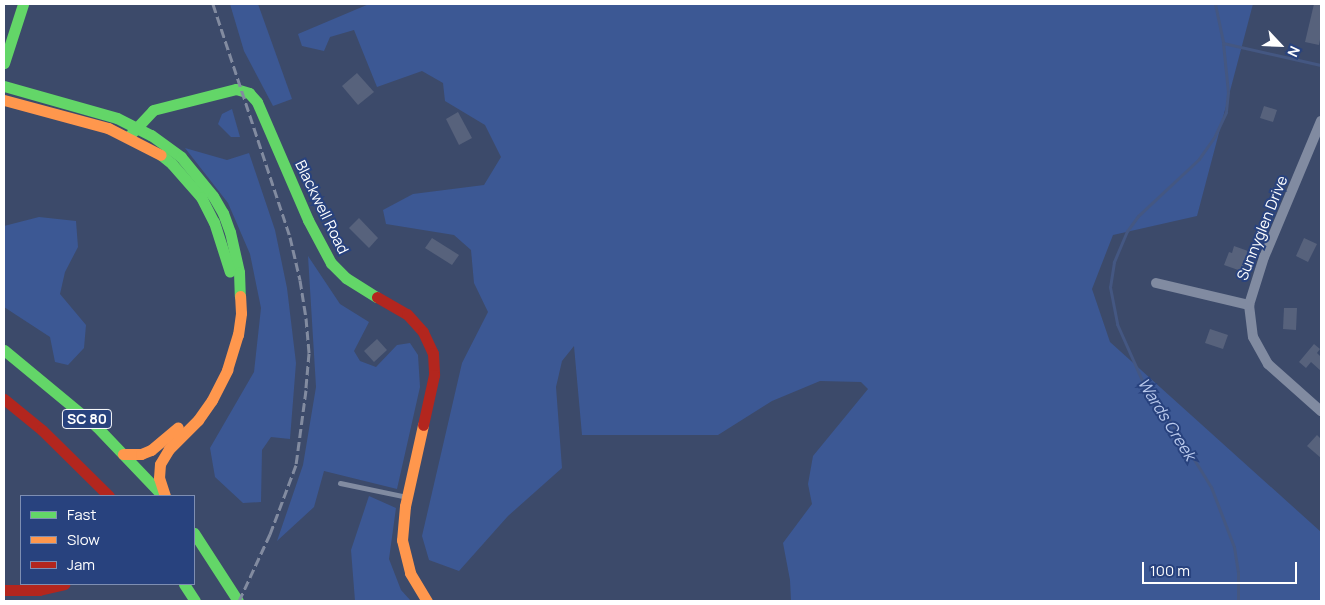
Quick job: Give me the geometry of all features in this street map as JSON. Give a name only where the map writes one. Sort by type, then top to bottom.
[{"type":"main road","points":[[4,63],[23,4]]},
{"type":"main road","points":[[4,86],[117,118],[144,145],[172,164],[201,197],[222,244],[231,282],[232,301],[227,340],[217,371],[194,410],[166,439],[151,450],[141,454],[123,454]]},
{"type":"main road","name":"Blackwell Road","points":[[132,132],[153,110],[236,89],[249,92],[253,97],[308,220],[331,263],[346,278],[407,314],[416,322],[429,342],[434,364],[434,375],[402,522],[405,557],[414,581],[427,601]]},
{"type":"main road","points":[[4,100],[151,135],[181,157],[213,196],[230,232],[241,292],[238,334],[221,384],[198,420],[169,450],[160,464],[159,478],[164,495]]},
{"type":"main road","name":"SC 80","points":[[4,350],[97,427],[163,495]]},
{"type":"main road","name":"SC 80","points":[[4,399],[42,430],[108,495]]},
{"type":"main road","points":[[195,536],[238,601]]},
{"type":"main road","points":[[4,580],[20,581]]},
{"type":"main road","points":[[4,590],[39,590],[60,585]]},
{"type":"main road","points":[[185,585],[195,601]]},
{"type":"street","name":"Sunnyglen Drive","points":[[1321,121],[1317,147],[1264,257],[1249,306],[1253,337],[1268,364],[1321,411]]},
{"type":"street","points":[[1156,283],[1249,306]]},
{"type":"lane","points":[[340,483],[407,498]]},
{"type":"shaded area","points":[[230,4],[258,4],[292,99],[273,106],[244,51]]},
{"type":"shaded area","points":[[369,4],[1253,4],[1197,216],[1113,235],[1092,289],[1110,342],[1321,532],[1321,601],[791,601],[790,580],[783,543],[812,504],[808,484],[813,456],[868,389],[861,382],[820,381],[772,401],[718,435],[582,435],[574,346],[562,361],[556,387],[562,468],[508,516],[459,571],[429,560],[422,536],[462,363],[488,312],[474,283],[471,250],[454,235],[386,224],[383,210],[413,194],[484,185],[501,157],[485,125],[445,101],[443,83],[422,71],[377,87],[354,30],[330,37],[324,51],[302,46],[298,34]]},
{"type":"shaded area","points":[[232,109],[240,137],[231,137],[218,124],[222,114]]},
{"type":"shaded area","points":[[185,148],[227,160],[249,153],[275,230],[287,288],[296,363],[290,439],[271,437],[262,450],[261,502],[243,503],[215,477],[210,448],[254,372],[261,308],[250,254],[228,203]]},
{"type":"shaded area","points":[[39,217],[76,221],[78,247],[65,272],[60,294],[86,325],[84,348],[68,365],[55,362],[50,337],[4,307],[4,226]]},
{"type":"shaded area","points":[[308,256],[340,304],[369,322],[354,351],[360,361],[376,367],[397,345],[410,343],[418,355],[420,387],[397,489],[324,471],[314,507],[277,541],[303,465],[316,387]]},
{"type":"shaded area","points":[[369,496],[396,508],[389,559],[401,590],[411,601],[355,601],[351,550]]},
{"type":"building","points":[[1314,4],[1321,4],[1319,45],[1305,42]]},
{"type":"building","points":[[357,73],[374,92],[358,105],[342,86]]},
{"type":"building","points":[[1264,106],[1277,110],[1273,122],[1260,118]]},
{"type":"building","points":[[458,112],[472,138],[459,145],[446,119]]},
{"type":"building","points":[[359,218],[378,238],[369,248],[349,228]]},
{"type":"building","points":[[432,238],[459,255],[452,265],[425,248]]},
{"type":"building","points":[[1304,238],[1317,244],[1308,262],[1296,256]]},
{"type":"building","points":[[1234,246],[1248,251],[1241,271],[1224,265],[1229,252],[1232,253]]},
{"type":"building","points":[[1284,308],[1297,308],[1296,330],[1283,329]]},
{"type":"building","points":[[1210,329],[1228,335],[1223,349],[1205,343]]},
{"type":"building","points":[[377,339],[387,350],[374,362],[364,351]]},
{"type":"building","points":[[1314,344],[1320,349],[1317,353],[1321,357],[1321,371],[1311,362],[1306,368],[1299,362]]},
{"type":"building","points":[[1317,435],[1321,439],[1321,458],[1307,446]]},
{"type":"waterway","name":"Wards Creek","points":[[1215,4],[1223,43],[1228,92],[1226,112],[1215,136],[1199,159],[1138,216],[1127,231],[1114,262],[1110,287],[1117,324],[1145,387],[1173,425],[1211,487],[1234,547],[1238,572],[1238,601]]},
{"type":"waterway","points":[[1223,43],[1321,65]]},
{"type":"railway","points":[[213,4],[290,237],[300,280],[309,353],[296,465],[270,534],[239,601]]},
{"type":"traffic: fast","points":[[4,63],[23,4]]},
{"type":"traffic: fast","points":[[4,86],[117,118],[151,135],[181,157],[213,196],[223,213],[230,232],[239,272],[240,296]]},
{"type":"traffic: fast","points":[[129,136],[153,110],[236,89],[249,93],[257,102],[308,220],[331,263],[346,278],[377,297]]},
{"type":"traffic: fast","points":[[161,155],[172,164],[201,197],[214,222],[230,272]]},
{"type":"traffic: fast","points":[[4,350],[97,427],[162,495]]},
{"type":"traffic: fast","points":[[195,535],[238,601]]},
{"type":"traffic: fast","points":[[185,585],[195,601]]},
{"type":"traffic: slow","points":[[4,100],[108,128],[161,155]]},
{"type":"traffic: slow","points":[[165,495],[159,478],[160,464],[169,449],[198,420],[212,400],[227,370],[238,335],[241,313],[240,296]]},
{"type":"traffic: slow","points":[[423,425],[405,506],[402,540],[410,573],[427,601]]},
{"type":"traffic: slow","points":[[123,454],[141,454],[151,450],[178,427]]},
{"type":"traffic: jam","points":[[377,297],[407,314],[423,332],[433,353],[434,375],[423,425]]},
{"type":"traffic: jam","points":[[4,399],[42,430],[108,495]]},
{"type":"traffic: jam","points":[[4,590],[39,590],[60,585]]}]
